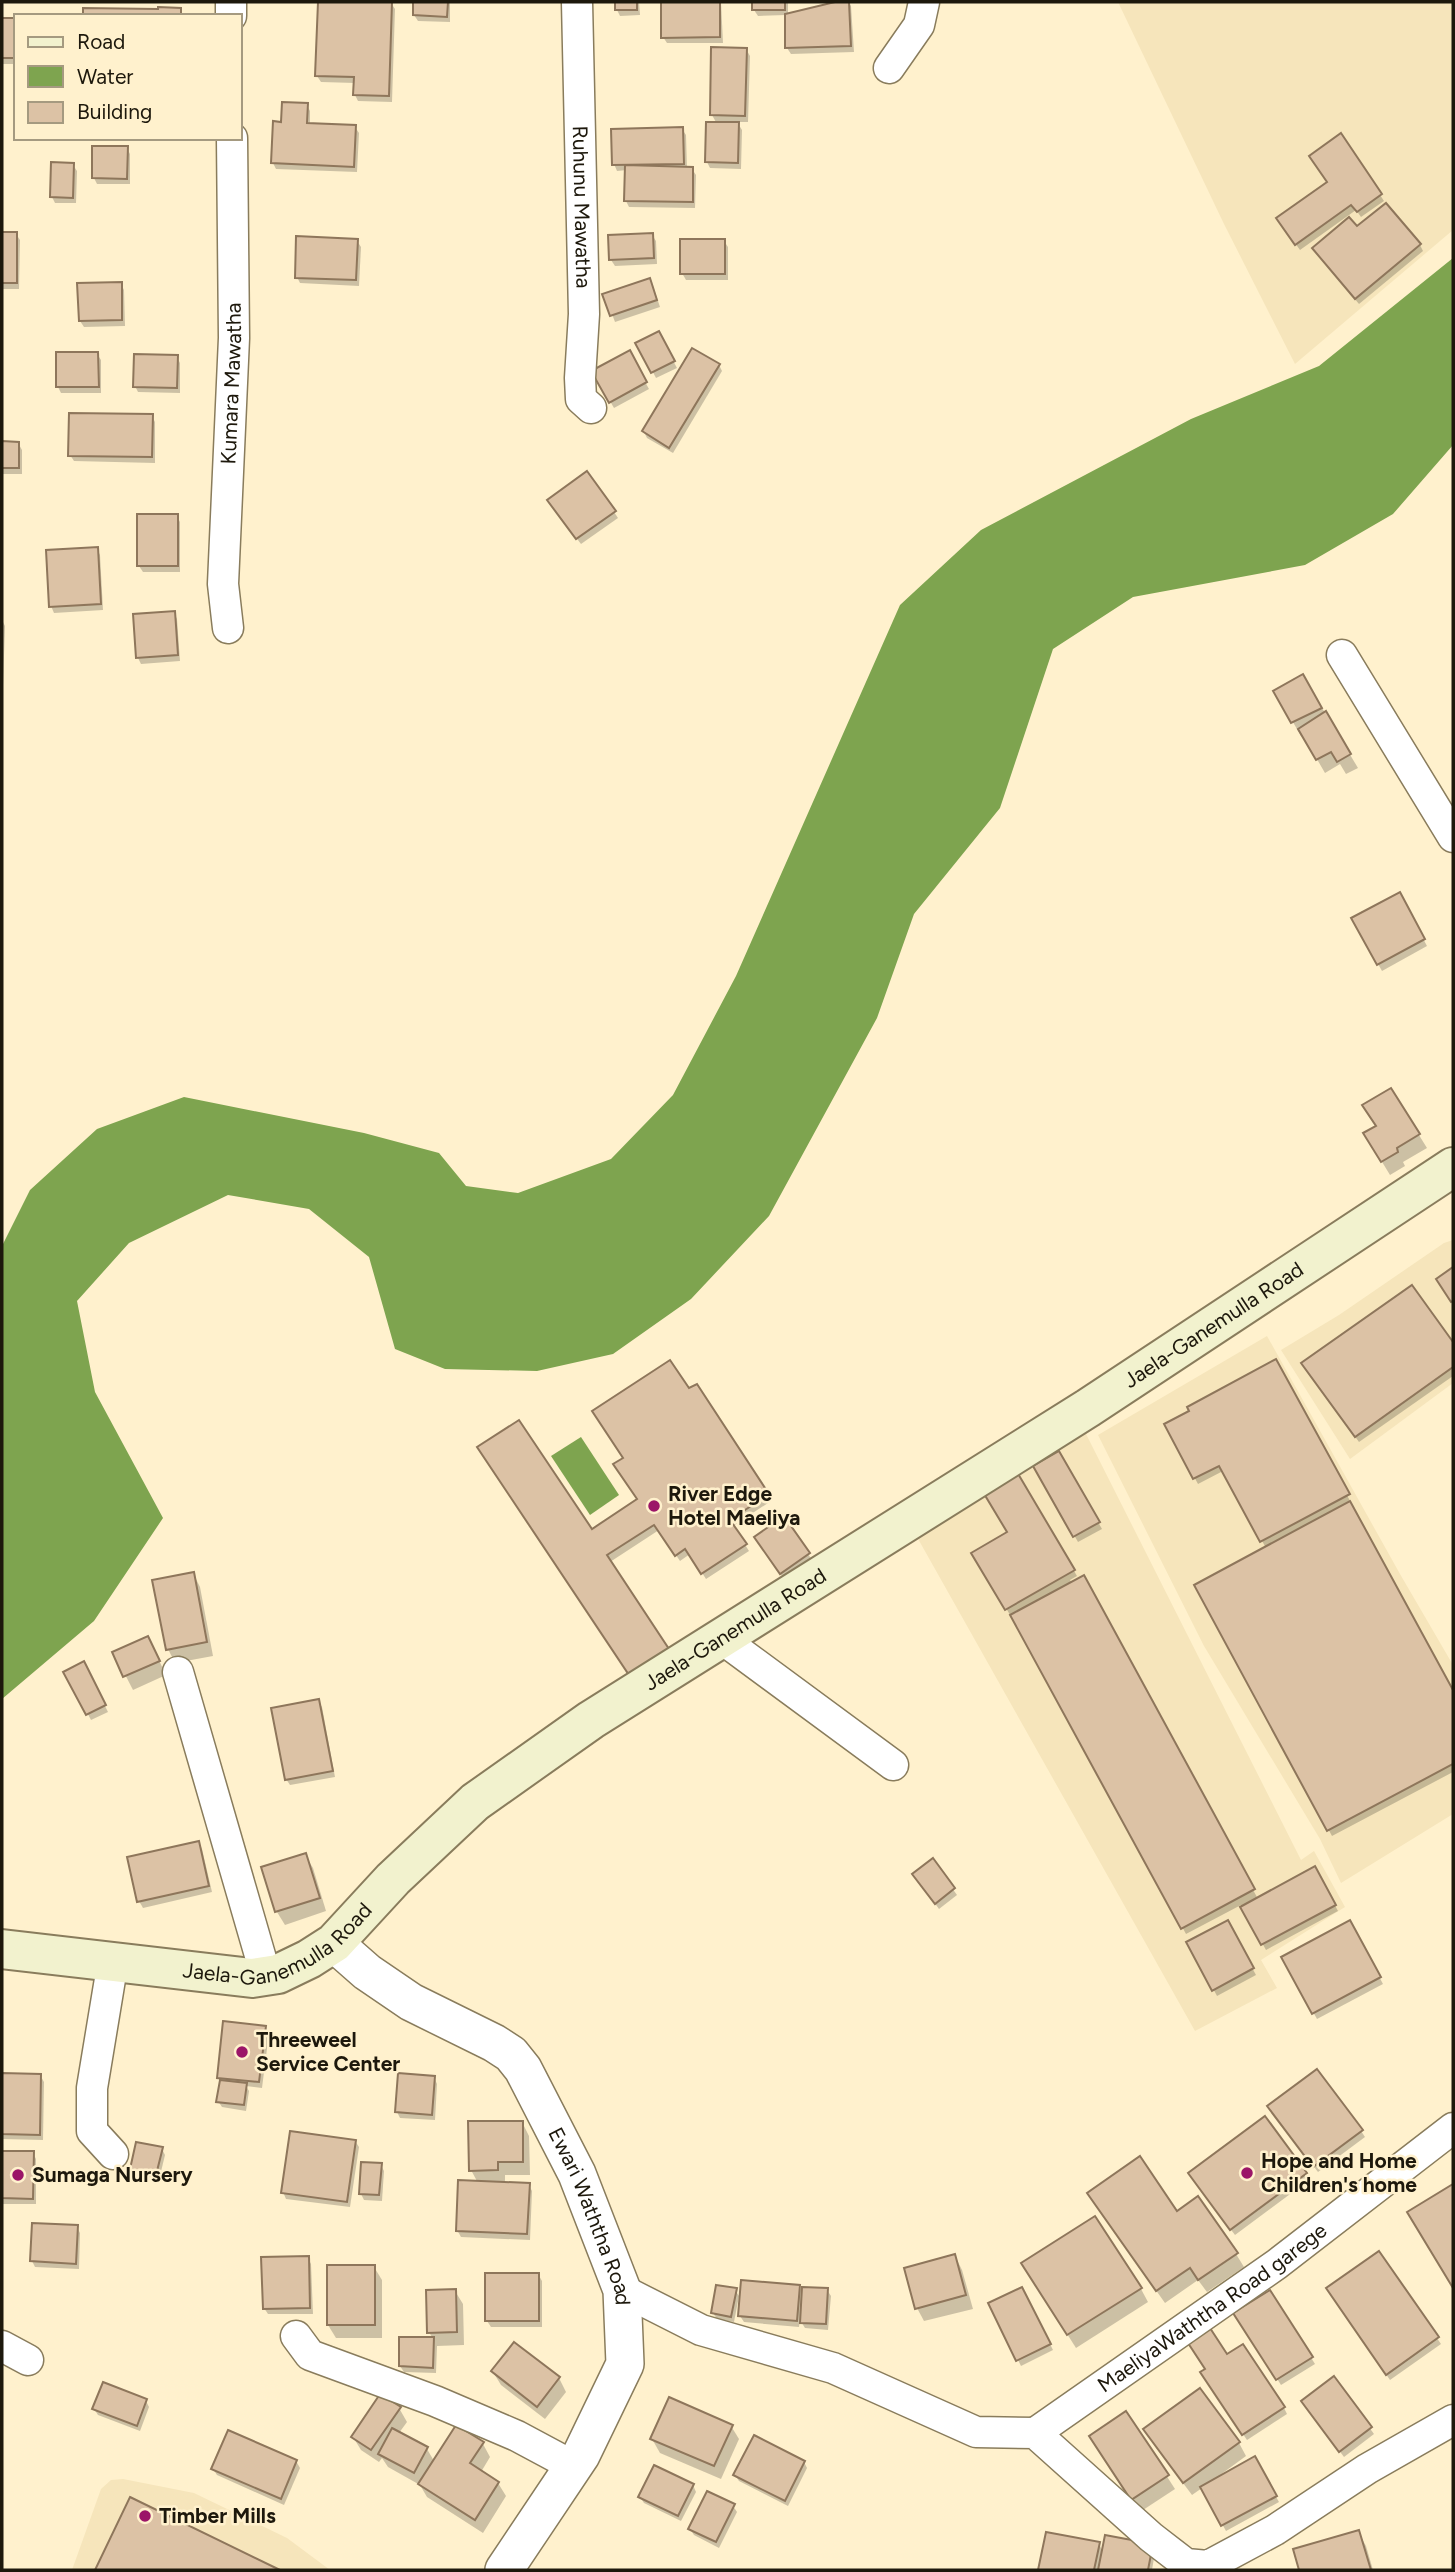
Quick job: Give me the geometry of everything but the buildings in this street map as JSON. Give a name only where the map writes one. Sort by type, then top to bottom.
[{"type":"main road","name":"Jaela-Ganemulla Road","points":[[2,1949],[252,1978],[278,1974],[309,1959],[334,1943],[393,1879],[475,1802],[591,1720],[1088,1408],[1453,1167]]},
{"type":"street","name":"Ruhunu Mawatha","points":[[577,2],[584,314],[580,378],[581,399],[591,408]]},
{"type":"street","points":[[889,68],[919,25],[924,2]]},
{"type":"street","name":"Kumara Mawatha","points":[[228,628],[223,584],[233,338],[232,140]]},
{"type":"street","points":[[1342,655],[1453,837]]},
{"type":"street","points":[[722,1639],[893,1765]]},
{"type":"street","points":[[178,1672],[266,1976]]},
{"type":"street","name":"Ewari Waththa Road","points":[[334,1943],[367,1972],[411,2002],[511,2054],[523,2069],[577,2174],[622,2290],[625,2364],[573,2466],[504,2570]]},
{"type":"street","points":[[113,1961],[92,2088],[92,2131],[113,2154]]},
{"type":"street","name":"MaeliyaWaththa Road garege","points":[[1035,2433],[1277,2264],[1453,2128]]},
{"type":"street","points":[[622,2290],[701,2330],[833,2368],[976,2432],[1035,2433],[1151,2537],[1177,2564],[1208,2567],[1275,2530],[1367,2469],[1453,2420]]},
{"type":"street","points":[[296,2336],[310,2355],[435,2400],[517,2436],[573,2466]]},
{"type":"street","points":[[2,2346],[28,2360]]},
{"type":"shaded area","points":[[1118,2],[1453,2],[1453,230],[1295,364],[1224,224]]},
{"type":"shaded area","points":[[1453,1240],[1453,1383],[1350,1459],[1281,1350],[1339,1315],[1444,1243]]},
{"type":"shaded area","points":[[1267,1336],[1453,1665],[1453,1814],[1341,1883],[1320,1839],[1204,1646],[1098,1435]]},
{"type":"shaded area","points":[[1085,1432],[1301,1860],[1314,1851],[1345,1907],[1261,1960],[1277,1988],[1195,2031],[917,1537]]},
{"type":"shaded area","points":[[123,2479],[194,2493],[287,2538],[330,2570],[72,2570],[101,2489],[111,2480]]},
{"type":"water","points":[[1453,258],[1453,445],[1393,514],[1305,565],[1133,597],[1053,649],[1000,808],[914,914],[877,1018],[769,1216],[691,1299],[613,1354],[537,1371],[445,1369],[395,1349],[369,1257],[309,1209],[228,1195],[129,1243],[77,1301],[95,1392],[163,1518],[94,1621],[2,1699],[2,1246],[30,1190],[97,1129],[184,1097],[364,1133],[439,1153],[466,1186],[518,1193],[611,1159],[673,1095],[736,976],[900,605],[981,530],[1191,419],[1319,366]]},
{"type":"water","points":[[581,1437],[619,1495],[590,1515],[551,1456]]},
{"type":"place","name":"River Edge Hotel Maeliya","points":[[654,1506]]},
{"type":"place","name":"Threeweel Service Center","points":[[242,2052]]},
{"type":"place","name":"Hope and Home Children's home","points":[[1247,2173]]},
{"type":"place","name":"Sumaga Nursery","points":[[18,2175]]},
{"type":"place","name":"Timber Mills","points":[[145,2516]]}]
